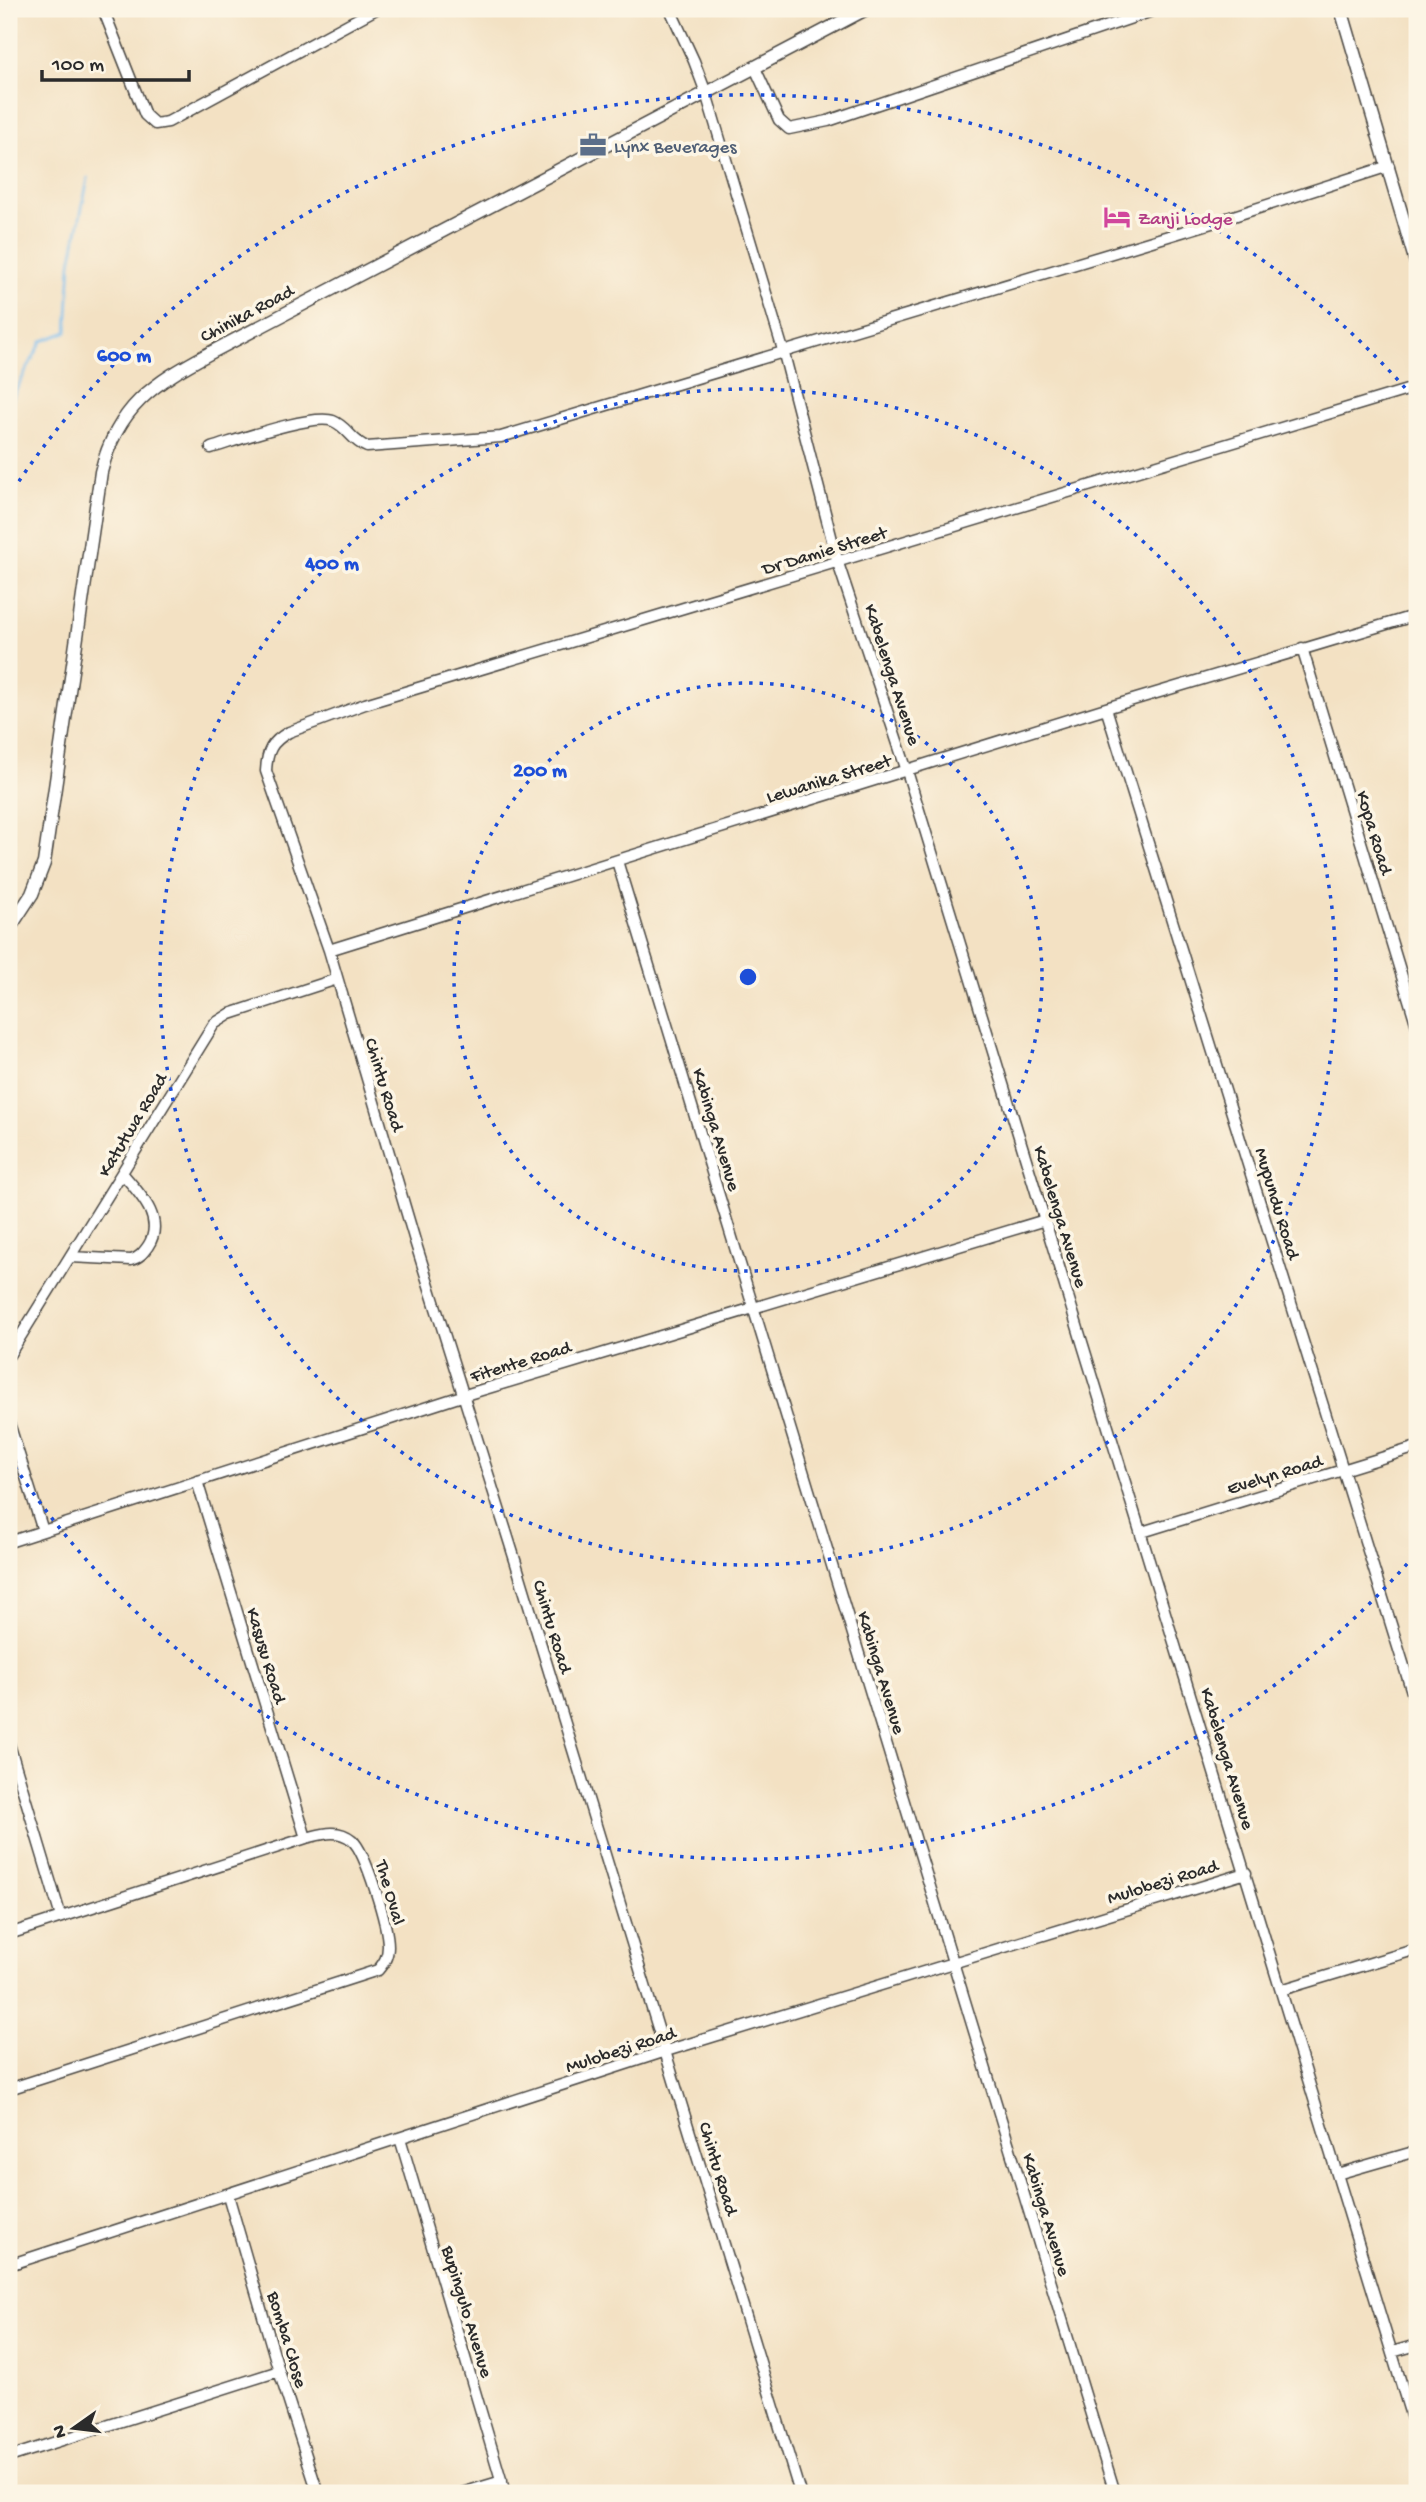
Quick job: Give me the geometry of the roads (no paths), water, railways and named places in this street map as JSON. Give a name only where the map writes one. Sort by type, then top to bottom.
[{"type":"main road","name":"Chinika Road","points":[[9,929],[32,894],[44,863],[101,472],[111,438],[131,407],[159,382],[210,353],[866,9]]},
{"type":"main road","points":[[1341,9],[1417,266]]},
{"type":"street","points":[[103,9],[145,116],[155,124],[168,122],[376,9]]},
{"type":"street","name":"Kabelenga Avenue","points":[[670,9],[706,93],[783,350],[838,563],[907,771],[1417,2435]]},
{"type":"street","points":[[755,68],[779,120],[789,129],[805,127],[1158,9]]},
{"type":"street","points":[[211,448],[294,424],[327,419],[342,426],[357,443],[367,447],[493,438],[1215,222],[1388,166]]},
{"type":"street","name":"Dr Damie Street","points":[[267,771],[270,746],[277,738],[352,709],[838,563],[1125,473],[1417,387]]},
{"type":"street","name":"Lewanika Street","points":[[329,950],[1417,614]]},
{"type":"street","name":"Kopa Road","points":[[1302,649],[1417,1026]]},
{"type":"street","name":"Mupundu Road","points":[[1106,708],[1417,1709]]},
{"type":"street","name":"Chintu Road","points":[[267,771],[329,950],[800,2493]]},
{"type":"street","name":"Kabinga Avenue","points":[[617,861],[1115,2493]]},
{"type":"street","name":"Katutwa Road","points":[[9,1355],[214,1024],[230,1014],[337,979]]},
{"type":"street","points":[[70,1257],[131,1260],[139,1256],[148,1245],[155,1233],[155,1221],[146,1203],[122,1172]]},
{"type":"street","name":"Fitente Road","points":[[9,1542],[464,1395],[1045,1220]]},
{"type":"street","points":[[9,1423],[43,1531]]},
{"type":"street","name":"Evelyn Road","points":[[1142,1532],[1417,1447]]},
{"type":"street","name":"Kasusu Road","points":[[197,1481],[306,1838]]},
{"type":"street","points":[[9,1744],[61,1917]]},
{"type":"street","name":"The Oval","points":[[9,1934],[306,1838],[339,1833],[352,1840],[363,1854],[384,1922],[388,1946],[386,1961],[377,1970],[9,2089]]},
{"type":"street","name":"Mulobezi Road","points":[[9,2266],[666,2051],[1246,1873]]},
{"type":"street","points":[[1281,1990],[1417,1949]]},
{"type":"street","name":"Bupingulo Avenue","points":[[400,2138],[505,2493]]},
{"type":"street","points":[[1337,2174],[1417,2151]]},
{"type":"street","name":"Bomba Close","points":[[228,2195],[318,2493]]},
{"type":"street","points":[[1392,2353],[1417,2345]]},
{"type":"street","points":[[9,2457],[279,2371]]},
{"type":"street","points":[[462,2493],[502,2481]]},
{"type":"waterway","points":[[9,411],[14,394],[42,341],[67,332],[71,263],[88,178]]},
{"type":"place","name":"Lynx Beverages","points":[[593,145]]},
{"type":"place","name":"Zanji Lodge","points":[[1117,217]]}]
